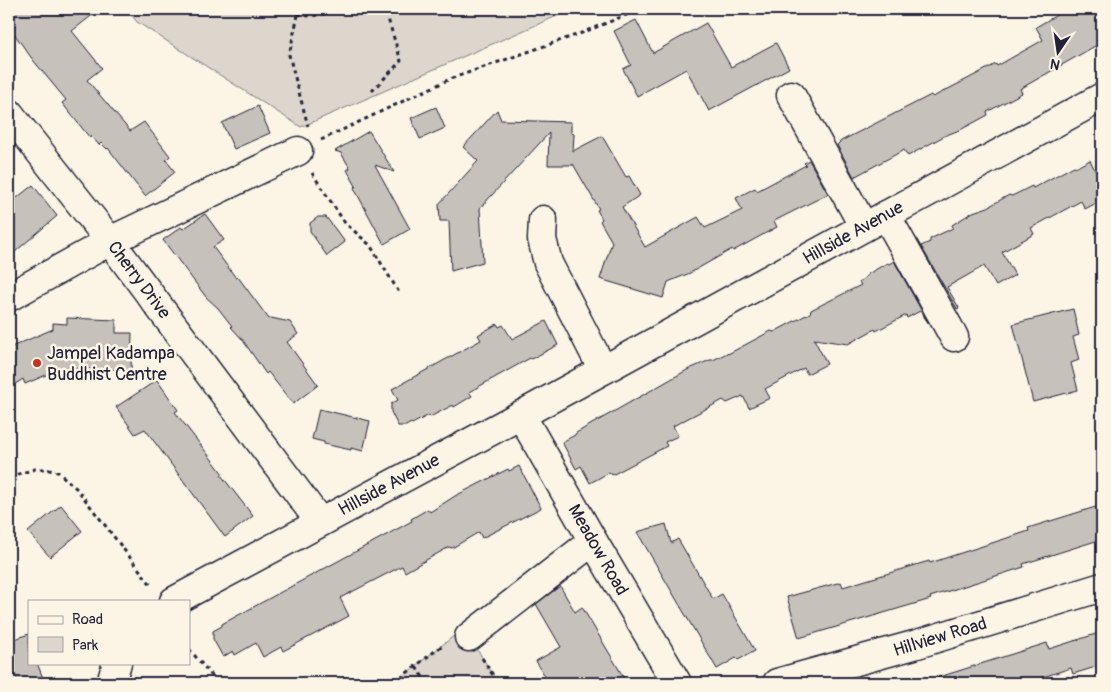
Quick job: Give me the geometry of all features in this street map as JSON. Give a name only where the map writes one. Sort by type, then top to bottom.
[{"type":"street","points":[[791,95],[954,337]]},
{"type":"street","name":"Hillside Avenue","points":[[163,594],[320,522],[603,370],[1102,97]]},
{"type":"street","name":"Cherry Drive","points":[[9,113],[110,241],[320,522]]},
{"type":"street","points":[[9,297],[110,241],[306,147]]},
{"type":"street","points":[[543,220],[542,239],[548,263],[603,370]]},
{"type":"street","name":"Meadow Road","points":[[520,415],[678,683]]},
{"type":"street","points":[[469,637],[593,541]]},
{"type":"street","name":"Hillview Road","points":[[777,683],[914,646],[1102,587]]},
{"type":"street","points":[[111,683],[117,664]]},
{"type":"path","points":[[291,9],[298,15],[314,17],[336,9]]},
{"type":"path","points":[[372,91],[402,61],[385,9]]},
{"type":"path","points":[[306,147],[450,79],[579,34],[641,9]]},
{"type":"path","points":[[298,15],[289,55],[308,126],[306,147],[345,222],[370,245],[400,294]]},
{"type":"path","points":[[9,477],[35,469],[58,472],[77,489],[163,594]]},
{"type":"path","points":[[190,650],[218,683]]},
{"type":"path","points":[[416,666],[427,683]]},
{"type":"green space","points":[[127,9],[573,9],[301,127],[137,22]]},
{"type":"green space","points":[[464,628],[498,683],[394,683]]},
{"type":"building","points":[[9,9],[100,9],[72,31],[102,68],[87,80],[130,131],[144,122],[170,156],[166,160],[175,172],[145,196],[108,148],[101,143],[99,145],[91,136],[90,138],[62,103],[66,100],[10,28]]},
{"type":"building","points":[[1067,9],[1102,9],[1102,42],[1020,89],[1022,93],[987,112],[988,115],[908,156],[904,150],[854,177],[837,145],[841,141],[931,95],[933,97],[996,64],[997,66],[1043,40],[1036,27]]},
{"type":"building","points":[[636,20],[653,53],[706,23],[731,67],[776,43],[789,68],[709,111],[686,69],[637,96],[623,69],[631,65],[614,31]]},
{"type":"building","points":[[258,106],[270,133],[234,149],[222,123]]},
{"type":"building","points":[[436,107],[445,128],[420,139],[411,118]]},
{"type":"building","points":[[497,110],[501,120],[571,122],[571,133],[574,134],[573,151],[602,136],[626,177],[629,176],[640,195],[622,207],[645,247],[698,217],[705,228],[742,210],[736,198],[755,188],[757,191],[806,165],[804,163],[809,160],[828,194],[774,221],[777,227],[733,251],[732,249],[690,273],[668,282],[663,298],[600,279],[612,242],[600,221],[602,219],[597,210],[599,209],[573,164],[548,165],[549,133],[480,208],[483,262],[451,271],[449,221],[440,221],[439,204],[478,161],[463,147]]},
{"type":"building","points":[[369,131],[394,172],[375,165],[410,229],[384,244],[354,188],[356,186],[347,170],[350,168],[341,153],[335,151]]},
{"type":"building","points":[[1090,160],[1102,184],[1102,200],[1085,209],[1081,201],[1031,228],[1034,234],[1002,252],[1015,275],[996,286],[984,266],[947,287],[959,308],[957,309],[921,246],[930,242],[930,239],[953,228],[952,225],[973,212],[988,207],[1009,195],[1012,196],[1032,186],[1033,188],[1074,166],[1077,167]]},
{"type":"building","points":[[33,185],[57,216],[9,257],[9,204]]},
{"type":"building","points":[[205,214],[224,240],[213,247],[236,278],[238,277],[269,319],[290,322],[298,334],[287,342],[318,385],[293,404],[268,372],[266,374],[242,339],[218,308],[206,297],[163,240],[181,227],[183,229]]},
{"type":"building","points":[[318,217],[326,217],[345,242],[327,256],[310,231],[310,223]]},
{"type":"building","points":[[894,261],[929,324],[920,311],[907,318],[906,315],[876,331],[875,329],[848,344],[814,339],[827,364],[807,374],[804,368],[765,389],[770,398],[749,408],[743,396],[727,403],[723,400],[673,426],[678,436],[665,442],[667,446],[612,475],[610,472],[590,483],[581,466],[576,469],[562,442],[687,370],[728,354],[810,313],[811,310],[861,285],[859,282],[868,274]]},
{"type":"building","points":[[1073,309],[1079,335],[1073,337],[1079,360],[1071,363],[1078,390],[1033,402],[1013,324]]},
{"type":"building","points":[[67,318],[116,320],[116,333],[132,333],[131,370],[59,368],[25,384],[23,379],[9,388],[9,348],[53,329],[53,323],[67,324]]},
{"type":"building","points":[[546,321],[558,345],[530,358],[469,392],[472,396],[454,407],[453,405],[412,424],[398,426],[391,412],[391,404],[398,400],[392,389],[481,340],[478,335],[497,324],[499,327],[503,325],[512,339]]},
{"type":"building","points":[[157,380],[178,410],[175,412],[253,516],[225,537],[145,429],[135,434],[116,407]]},
{"type":"building","points":[[319,409],[370,421],[363,451],[324,444],[324,442],[312,439]]},
{"type":"building","points":[[519,466],[541,508],[482,538],[479,532],[405,572],[402,566],[340,598],[349,616],[283,651],[281,647],[263,657],[256,643],[235,655],[233,651],[223,657],[213,639],[213,631],[222,626],[222,624],[412,521],[411,519],[428,509],[430,512],[455,496],[508,469],[509,471]]},
{"type":"building","points":[[61,505],[82,531],[50,557],[28,532]]},
{"type":"building","points":[[1102,505],[1102,539],[1023,564],[1024,567],[930,597],[931,599],[799,638],[787,597],[841,582],[843,587],[929,561],[930,563],[1029,531],[1028,528]]},
{"type":"building","points":[[666,524],[671,543],[678,539],[713,599],[722,594],[755,651],[738,660],[736,658],[717,669],[637,532]]},
{"type":"building","points":[[560,586],[575,612],[582,607],[627,683],[549,683],[536,661],[561,647],[536,604]]},
{"type":"building","points":[[1102,632],[1102,665],[1073,674],[1071,668],[1024,683],[934,683],[933,679],[1047,643],[1049,649]]},
{"type":"building","points":[[28,634],[28,664],[37,664],[45,683],[9,683],[9,641]]},
{"type":"place","name":"Jampel Kadampa Buddhist Centre","points":[[37,363]]}]
